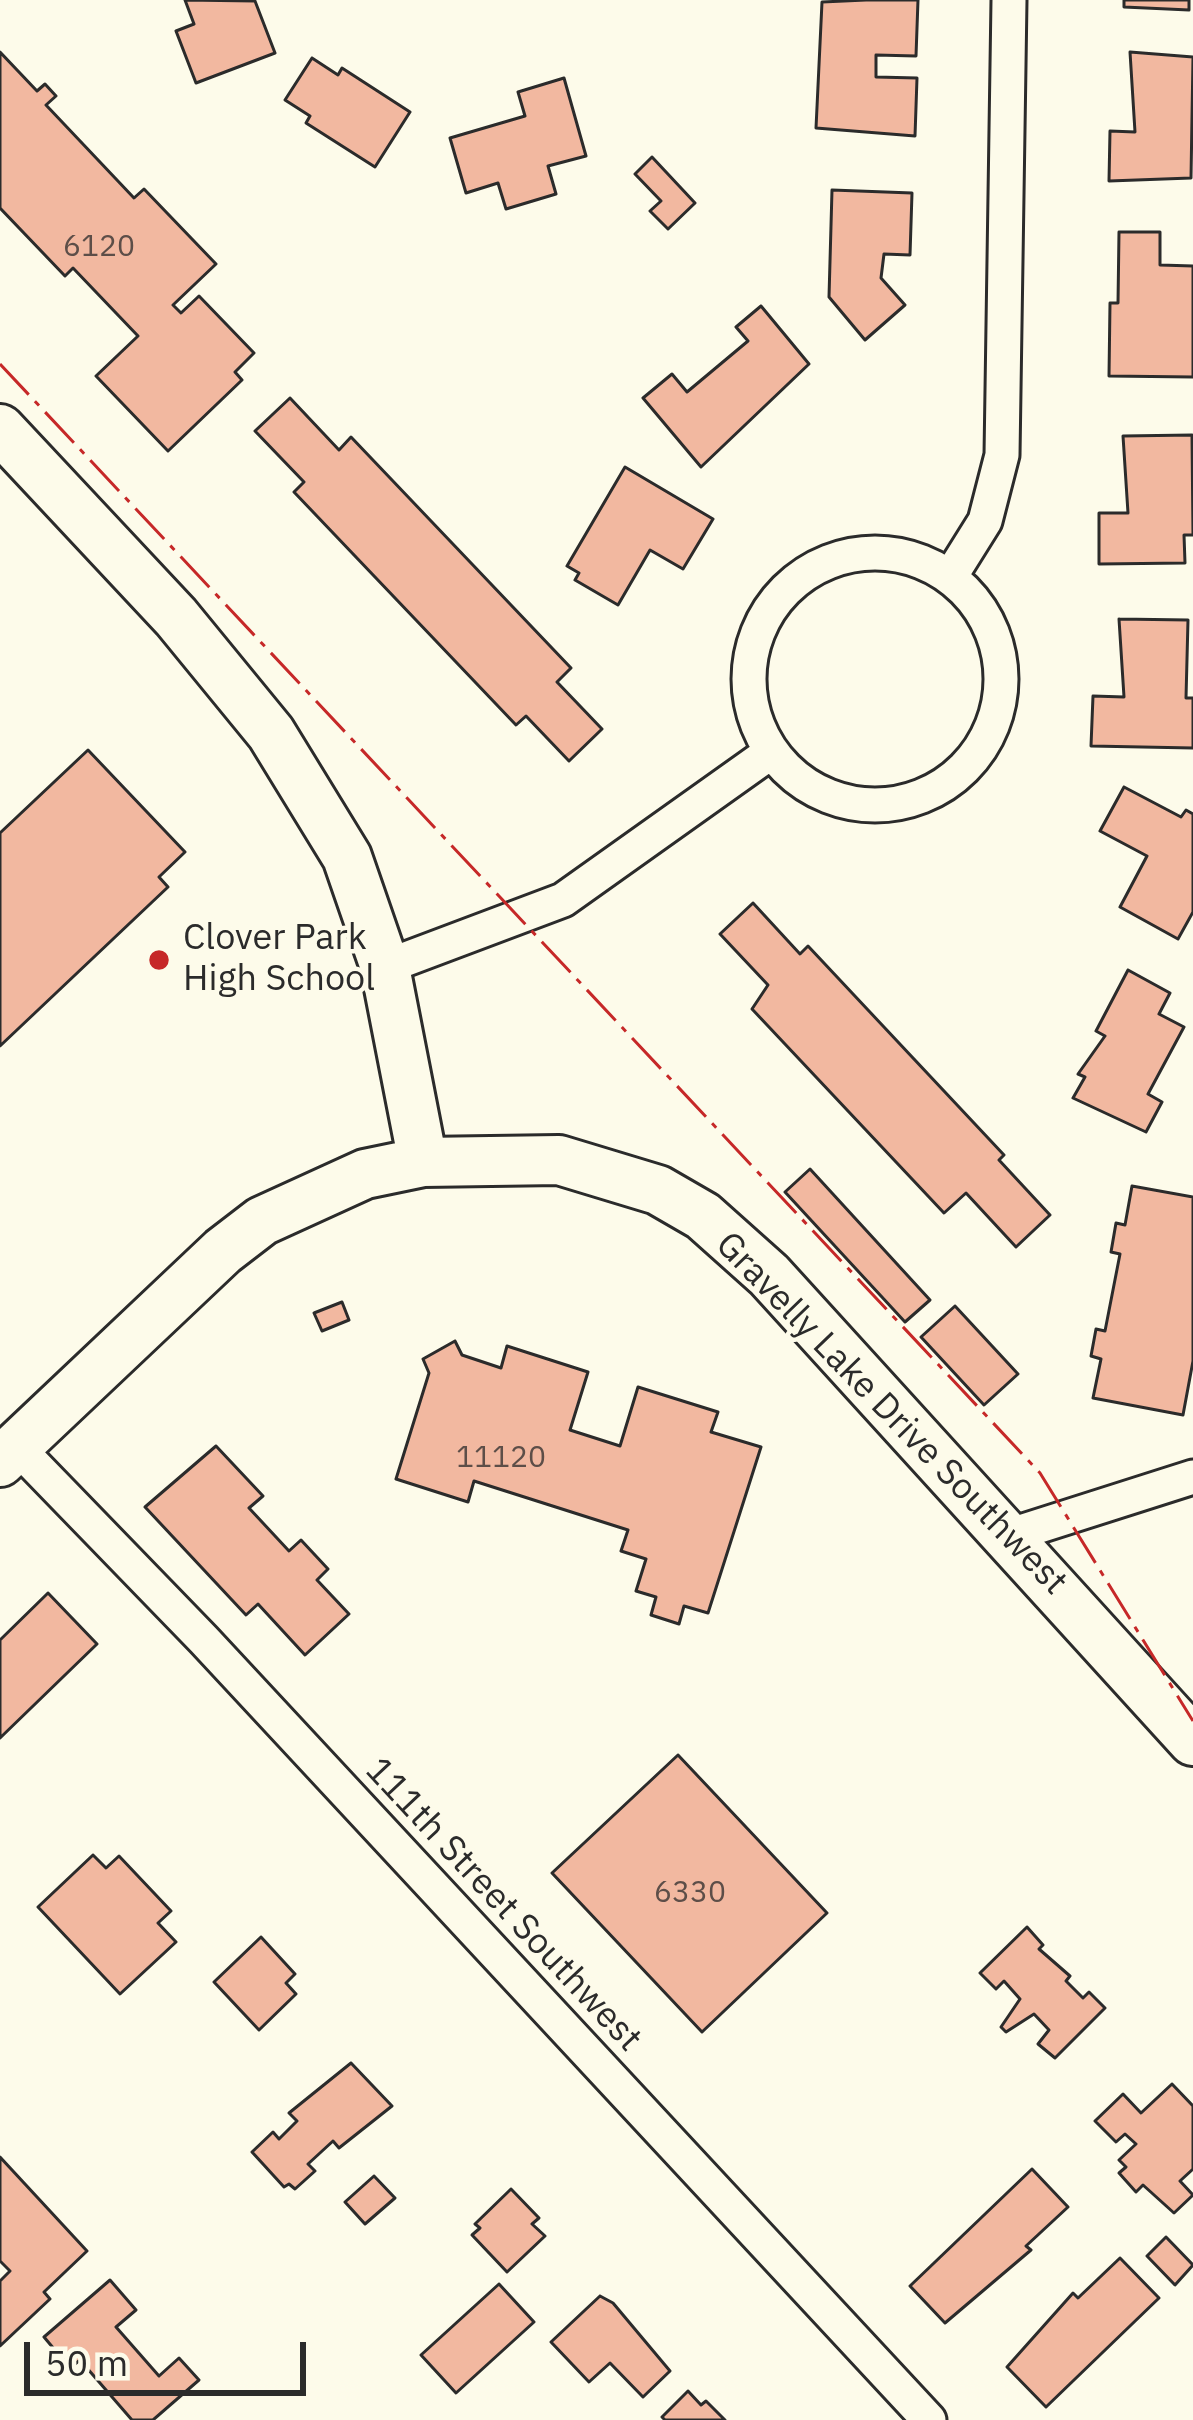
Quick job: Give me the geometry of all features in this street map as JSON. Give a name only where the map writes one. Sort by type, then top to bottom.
[{"type":"main road","points":[[0,429],[176,617],[271,733],[347,857],[385,967],[423,1162]]},
{"type":"main road","name":"Gravelly Lake Drive Southwest","points":[[8,1454],[262,1221],[365,1174],[423,1162],[559,1160],[658,1190],[703,1216],[769,1275],[1011,1535],[1193,1741]]},
{"type":"street","points":[[950,578],[986,521],[1002,455],[1009,0]]},
{"type":"street","points":[[892,553],[933,565],[950,578],[966,590],[990,625],[1002,665],[1000,706],[984,745],[956,777],[920,798],[880,806],[838,801],[801,782],[771,752],[752,714],[748,672],[757,631],[778,596],[811,568],[850,554],[892,553]]},
{"type":"street","points":[[385,967],[562,900],[771,752]]},
{"type":"street","name":"111th Street Southwest","points":[[8,1454],[219,1656],[929,2420]]},
{"type":"street","points":[[1011,1535],[1193,1477]]},
{"type":"building","points":[[185,0],[255,1],[275,53],[196,83],[176,31],[194,24]]},
{"type":"building","points":[[918,0],[916,56],[876,55],[876,77],[917,78],[915,136],[816,128],[822,2]]},
{"type":"building","points":[[1124,0],[1189,0],[1189,10],[1124,7]]},
{"type":"building","points":[[0,52],[37,91],[45,84],[56,96],[46,105],[134,198],[144,189],[216,264],[173,305],[181,313],[199,296],[254,353],[235,372],[242,380],[168,451],[96,376],[138,336],[73,268],[65,276],[0,208]]},
{"type":"building","points":[[1130,52],[1193,57],[1191,178],[1109,181],[1110,131],[1135,132]]},
{"type":"building","points":[[312,58],[338,75],[342,68],[410,112],[375,167],[306,123],[310,116],[285,100]]},
{"type":"building","points":[[564,78],[586,156],[548,166],[556,194],[506,209],[498,183],[466,193],[450,138],[525,116],[518,92]]},
{"type":"building","points":[[652,157],[695,203],[668,229],[650,211],[661,201],[635,174]]},
{"type":"building","points":[[832,190],[912,193],[910,255],[884,254],[881,278],[905,305],[865,340],[829,297]]},
{"type":"building","points":[[1119,232],[1160,232],[1160,265],[1193,266],[1193,377],[1109,376],[1110,303],[1118,303]]},
{"type":"building","points":[[761,306],[809,364],[701,467],[643,398],[672,374],[687,392],[748,341],[736,327]]},
{"type":"building","points":[[290,398],[339,450],[351,437],[571,668],[557,682],[602,729],[569,761],[526,716],[516,725],[294,492],[304,482],[255,431]]},
{"type":"building","points":[[1192,435],[1193,535],[1184,535],[1185,563],[1099,564],[1099,513],[1128,513],[1123,436]]},
{"type":"building","points":[[625,467],[713,519],[683,569],[650,550],[618,605],[575,580],[579,573],[567,566]]},
{"type":"building","points":[[1119,619],[1188,620],[1186,698],[1193,698],[1193,748],[1091,746],[1093,696],[1124,697]]},
{"type":"building","points":[[88,750],[185,852],[159,877],[168,887],[0,1046],[0,833]]},
{"type":"building","points":[[1124,787],[1181,817],[1186,810],[1193,814],[1193,912],[1178,939],[1120,907],[1147,856],[1100,831]]},
{"type":"building","points":[[753,903],[800,954],[808,946],[1004,1155],[999,1160],[1050,1215],[1016,1247],[966,1193],[944,1213],[752,1009],[768,985],[720,934]]},
{"type":"building","points":[[1128,970],[1170,993],[1159,1014],[1184,1027],[1148,1094],[1162,1102],[1146,1132],[1073,1098],[1085,1077],[1078,1074],[1105,1036],[1096,1031]]},
{"type":"building","points":[[810,1169],[930,1300],[905,1322],[785,1192]]},
{"type":"building","points":[[1132,1186],[1193,1197],[1193,1361],[1183,1415],[1093,1398],[1101,1359],[1091,1356],[1096,1329],[1105,1331],[1120,1254],[1111,1252],[1116,1223],[1125,1225]]},
{"type":"building","points":[[342,1302],[349,1320],[322,1331],[314,1313]]},
{"type":"building","points":[[955,1306],[1018,1374],[984,1405],[921,1337]]},
{"type":"building","points":[[455,1341],[462,1355],[501,1368],[507,1346],[588,1372],[570,1430],[620,1446],[638,1387],[718,1412],[711,1432],[761,1447],[708,1613],[684,1606],[679,1624],[651,1615],[656,1597],[636,1591],[646,1559],[621,1551],[628,1530],[474,1481],[468,1502],[396,1479],[429,1373],[423,1359]]},
{"type":"building","points":[[216,1446],[263,1496],[249,1508],[289,1551],[301,1540],[328,1569],[317,1580],[349,1614],[305,1655],[258,1604],[246,1615],[145,1507]]},
{"type":"building","points":[[48,1593],[97,1644],[0,1738],[0,1640]]},
{"type":"building","points":[[678,1755],[827,1913],[702,2032],[552,1873]]},
{"type":"building","points":[[93,1855],[106,1868],[119,1856],[171,1911],[158,1923],[176,1942],[120,1994],[38,1907]]},
{"type":"building","points":[[1027,1927],[1043,1945],[1039,1949],[1070,1976],[1066,1981],[1083,1998],[1089,1992],[1105,2008],[1055,2058],[1038,2044],[1049,2030],[1034,2014],[1006,2032],[1001,2027],[1020,1999],[1004,1981],[996,1989],[980,1973]]},
{"type":"building","points":[[261,1937],[295,1974],[286,1983],[296,1994],[259,2030],[214,1982]]},
{"type":"building","points":[[351,2063],[392,2106],[339,2148],[333,2141],[308,2164],[315,2171],[295,2189],[289,2184],[284,2187],[252,2152],[273,2132],[279,2139],[297,2121],[289,2113]]},
{"type":"building","points":[[1172,2084],[1193,2106],[1193,2169],[1180,2181],[1193,2195],[1174,2213],[1143,2185],[1136,2192],[1119,2173],[1126,2167],[1119,2160],[1136,2144],[1125,2134],[1116,2142],[1095,2121],[1123,2094],[1141,2113]]},
{"type":"building","points":[[0,2157],[87,2251],[44,2292],[50,2299],[0,2346],[0,2281],[10,2271],[0,2261]]},
{"type":"building","points":[[1032,2169],[1068,2207],[1026,2246],[1031,2250],[945,2323],[910,2286]]},
{"type":"building","points":[[374,2176],[395,2198],[365,2224],[345,2202]]},
{"type":"building","points":[[511,2189],[539,2218],[532,2224],[545,2236],[507,2272],[472,2235],[480,2228],[475,2224]]},
{"type":"building","points":[[1166,2237],[1193,2265],[1175,2285],[1147,2256]]},
{"type":"building","points":[[1120,2258],[1159,2298],[1046,2407],[1007,2367],[1073,2293],[1078,2298]]},
{"type":"building","points":[[110,2280],[136,2310],[116,2327],[159,2376],[179,2358],[199,2380],[153,2420],[132,2420],[80,2360],[70,2368],[44,2337]]},
{"type":"building","points":[[499,2284],[534,2322],[456,2393],[421,2355]]},
{"type":"building","points":[[600,2296],[613,2303],[670,2371],[643,2397],[610,2363],[589,2382],[551,2342]]},
{"type":"building","points":[[688,2391],[725,2420],[665,2420],[662,2417]]},
{"type":"power","points":[[0,364],[1040,1473],[1193,1721]]},
{"type":"place","name":"Clover Park High School","points":[[159,960]]}]
